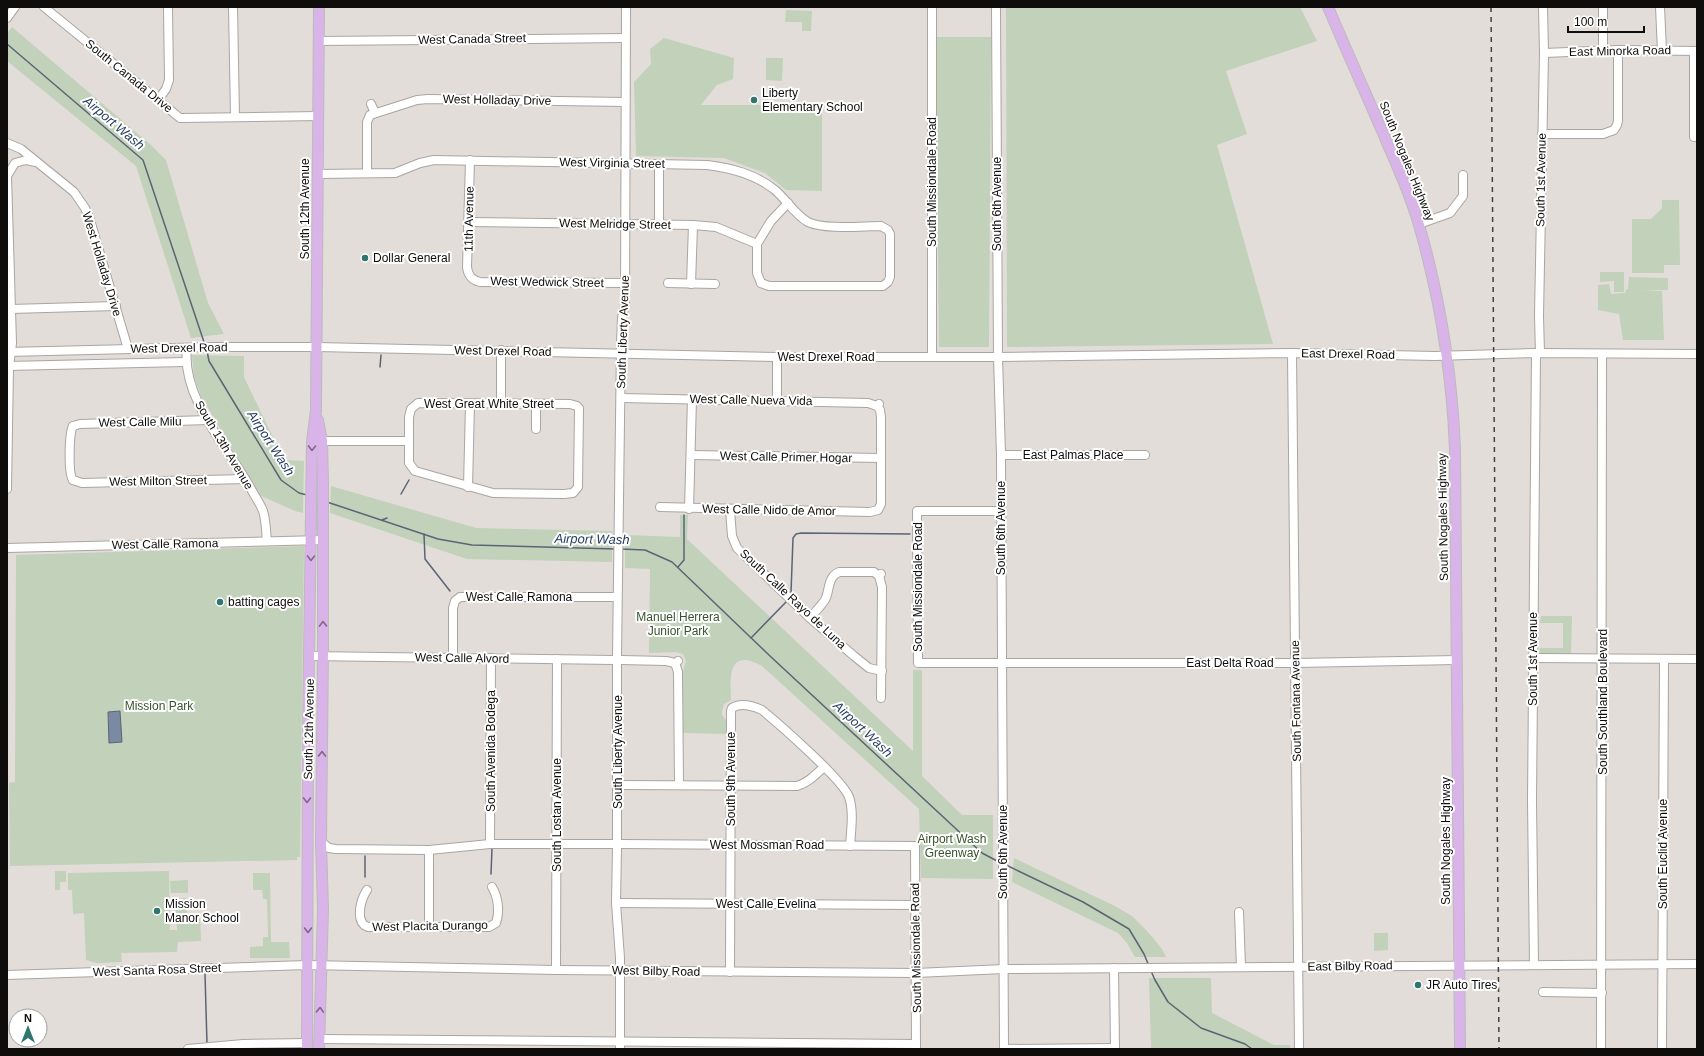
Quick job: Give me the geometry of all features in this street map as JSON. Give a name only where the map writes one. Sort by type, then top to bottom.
[{"type":"main road","name":"South 12th Avenue","points":[[307,1046],[309,656],[312,442],[316,410],[317,347],[319,7]]},
{"type":"main road","name":"South Nogales Highway","points":[[1328,7],[1393,157],[1419,224],[1434,286],[1449,366],[1454,413],[1455,449],[1460,1049]]},
{"type":"main road","name":"South 12th Avenue","points":[[316,410],[322,441],[323,490],[321,842],[322,966],[319,1044]]},
{"type":"main road","points":[[307,862],[322,861]]},
{"type":"street","points":[[7,18],[15,7]]},
{"type":"street","name":"South Canada Drive","points":[[44,7],[180,118],[319,116]]},
{"type":"street","points":[[158,100],[166,89],[169,80],[168,7]]},
{"type":"street","points":[[233,7],[235,117]]},
{"type":"street","name":"South Liberty Avenue","points":[[620,1046],[620,939],[616,904],[618,785],[617,597],[621,354],[622,318],[625,304],[626,7]]},
{"type":"street","name":"South Missiondale Road","points":[[932,7],[932,357]]},
{"type":"street","name":"South 6th Avenue","points":[[996,7],[998,357],[1001,455],[1004,1049]]},
{"type":"street","name":"South 1st Avenue","points":[[1534,964],[1532,801],[1544,53],[1543,7]]},
{"type":"street","points":[[1603,7],[1603,50]]},
{"type":"street","points":[[1660,7],[1662,51]]},
{"type":"street","name":"West Canada Street","points":[[319,41],[625,38]]},
{"type":"street","name":"East Minorka Road","points":[[1544,53],[1603,50],[1696,51]]},
{"type":"street","points":[[1542,134],[1603,134],[1615,132],[1618,121],[1618,50]]},
{"type":"street","points":[[1694,137],[1696,51]]},
{"type":"street","name":"West Holladay Drive","points":[[373,114],[417,100],[428,99],[625,102]]},
{"type":"street","points":[[367,173],[367,122],[373,114],[371,104]]},
{"type":"street","name":"West Holladay Drive","points":[[7,143],[21,149],[74,192],[86,208],[128,349]]},
{"type":"street","points":[[7,489],[10,306],[7,176],[15,163],[26,160],[38,163]]},
{"type":"street","name":"West Virginia Street","points":[[318,174],[395,173],[428,161],[470,160],[707,165],[728,168],[747,173],[775,190],[804,219],[818,225],[882,226],[889,228],[890,276],[888,286],[769,286],[759,284],[757,273],[757,244]]},
{"type":"street","name":"11th Avenue","points":[[470,160],[468,267],[470,279]]},
{"type":"street","points":[[659,164],[659,225]]},
{"type":"street","points":[[1419,224],[1450,213],[1463,196],[1463,175]]},
{"type":"street","points":[[757,244],[770,221],[788,203]]},
{"type":"street","name":"West Melridge Street","points":[[469,222],[693,225],[716,227],[757,244]]},
{"type":"street","points":[[691,284],[693,225]]},
{"type":"street","name":"West Wedwick Street","points":[[470,279],[480,282],[625,283]]},
{"type":"street","points":[[668,283],[715,284]]},
{"type":"street","points":[[10,306],[116,306]]},
{"type":"street","name":"West Drexel Road","points":[[9,351],[214,347],[317,347],[777,357],[998,357]]},
{"type":"street","name":"South 13th Avenue","points":[[187,348],[185,362],[194,393],[208,420],[263,511],[268,541]]},
{"type":"street","points":[[501,350],[501,404]]},
{"type":"street","name":"East Drexel Road","points":[[998,357],[1292,353],[1446,356],[1538,353],[1697,354]]},
{"type":"street","name":"South Fontana Avenue","points":[[1292,353],[1299,1049]]},
{"type":"street","name":"South Southland Boulevard","points":[[1602,354],[1602,1049]]},
{"type":"street","points":[[777,357],[777,400]]},
{"type":"street","name":"West Drexel Road","points":[[8,366],[185,362]]},
{"type":"street","name":"West Calle Nueva Vida","points":[[621,398],[777,400],[868,403],[878,405],[881,417],[881,458]]},
{"type":"street","points":[[689,509],[692,399]]},
{"type":"street","name":"West Great White Street","points":[[413,404],[501,404],[570,404],[579,408],[579,484],[576,492],[564,494],[493,493],[415,471],[409,463],[409,417],[413,404]]},
{"type":"street","points":[[468,487],[470,404]]},
{"type":"street","points":[[536,404],[536,429]]},
{"type":"street","name":"West Calle Milu","points":[[71,482],[71,424],[208,420]]},
{"type":"street","points":[[322,441],[409,441]]},
{"type":"street","name":"West Calle Primer Hogar","points":[[691,455],[881,458]]},
{"type":"street","name":"East Palmas Place","points":[[1001,455],[1145,455]]},
{"type":"street","name":"West Calle Nido de Amor","points":[[660,507],[730,510],[870,512],[878,510],[881,504],[881,458]]},
{"type":"street","name":"West Milton Street","points":[[71,482],[245,479]]},
{"type":"street","name":"South Calle Rayo de Luna","points":[[730,510],[732,536],[737,548],[810,618],[869,668],[882,671]]},
{"type":"street","name":"South Missiondale Road","points":[[918,663],[917,511],[1001,511]]},
{"type":"street","name":"West Calle Ramona","points":[[7,548],[322,540]]},
{"type":"street","points":[[810,618],[825,600],[832,577],[835,573],[874,572],[880,575],[882,587],[881,698]]},
{"type":"street","name":"West Calle Ramona","points":[[453,658],[453,608],[456,597],[617,597]]},
{"type":"street","name":"West Calle Alvord","points":[[309,656],[677,662],[679,785]]},
{"type":"street","name":"South Avenida Bodega","points":[[490,844],[491,658]]},
{"type":"street","points":[[1534,658],[1697,658]]},
{"type":"street","name":"South Euclid Avenue","points":[[1662,1049],[1664,658]]},
{"type":"street","name":"South Lostan Avenue","points":[[556,970],[557,659]]},
{"type":"street","name":"East Delta Road","points":[[918,663],[1296,663],[1457,660]]},
{"type":"street","name":"South 9th Avenue","points":[[730,972],[730,708],[739,705],[749,705],[762,710],[824,766]]},
{"type":"street","points":[[618,785],[797,786],[812,779],[824,766],[849,795],[851,803],[850,846]]},
{"type":"street","points":[[321,842],[324,846],[336,849]]},
{"type":"street","name":"West Mossman Road","points":[[336,849],[429,850],[490,844],[557,843],[915,846]]},
{"type":"street","name":"South Missiondale Road","points":[[915,846],[916,1046]]},
{"type":"street","points":[[322,874],[326,852],[336,849]]},
{"type":"street","points":[[429,850],[429,927]]},
{"type":"street","name":"West Placita Durango","points":[[367,890],[362,897],[360,918],[364,925],[368,927],[489,927],[496,926],[498,918],[497,896],[492,887]]},
{"type":"street","name":"West Calle Evelina","points":[[616,904],[915,905]]},
{"type":"street","points":[[1239,912],[1241,966]]},
{"type":"street","name":"East Bilby Road","points":[[1004,969],[1241,966],[1697,964]]},
{"type":"street","name":"West Bilby Road","points":[[307,965],[730,972],[916,973],[1004,969]]},
{"type":"street","name":"West Santa Rosa Street","points":[[7,975],[307,965]]},
{"type":"street","points":[[1004,1049],[1115,1048],[1114,968]]},
{"type":"street","points":[[1543,992],[1602,993]]},
{"type":"street","points":[[188,1049],[243,1044],[307,1046]]},
{"type":"street","points":[[319,1044],[916,1046]]},
{"type":"green space","points":[[1006,7],[1300,7],[1317,41],[1226,71],[1247,134],[1217,145],[1273,344],[1007,347]]},
{"type":"green space","points":[[786,10],[812,11],[811,31],[802,31],[802,22],[785,22]]},
{"type":"green space","points":[[12,27],[152,146],[166,160],[208,303],[224,334],[191,338],[136,166],[7,61],[7,34]]},
{"type":"green space","points":[[936,37],[991,37],[989,347],[939,347]]},
{"type":"green space","points":[[664,38],[734,58],[733,79],[717,85],[701,105],[822,105],[822,191],[786,190],[765,173],[724,158],[636,156],[634,82],[651,64],[650,49]]},
{"type":"green space","points":[[766,58],[783,58],[782,81],[766,80]]},
{"type":"green space","points":[[1662,200],[1679,200],[1680,265],[1664,265],[1664,273],[1632,273],[1632,219],[1651,219],[1662,208]]},
{"type":"green space","points":[[1600,272],[1624,272],[1624,292],[1614,292],[1614,281],[1600,282]]},
{"type":"green space","points":[[1629,277],[1668,278],[1668,290],[1642,290],[1662,291],[1664,340],[1623,340],[1619,314],[1598,310],[1598,285],[1609,284],[1611,294],[1625,293],[1628,289]]},
{"type":"green space","points":[[192,355],[244,356],[244,377],[284,460],[304,461],[303,513],[259,495],[201,396],[194,376]]},
{"type":"green space","points":[[331,486],[476,528],[612,531],[612,562],[467,559],[330,513]]},
{"type":"green space","name":"Airport Wash Greenway","points":[[680,515],[688,515],[687,539],[913,751],[913,670],[922,670],[922,776],[962,815],[993,815],[993,879],[921,878],[919,809],[762,666],[751,661],[743,660],[737,662],[733,667],[731,674],[731,700],[724,704],[722,711],[722,715],[726,720],[727,734],[682,733],[683,671],[686,661],[683,654],[676,652],[649,653],[650,569],[625,568],[625,535],[680,537]]},
{"type":"green space","name":"Mission Park","points":[[304,546],[300,857],[297,857],[297,860],[10,866],[9,783],[15,782],[16,555]]},
{"type":"green space","points":[[1541,616],[1572,616],[1571,655],[1539,656],[1540,648],[1563,648],[1563,623],[1540,623]]},
{"type":"green space","name":"Airport Wash Greenway","points":[[1014,858],[1115,906],[1132,916],[1148,932],[1162,949],[1166,957],[1135,957],[1127,943],[1118,933],[1012,882]]},
{"type":"green space","points":[[55,871],[66,871],[66,882],[60,882],[60,890],[55,890]]},
{"type":"green space","points":[[169,871],[170,930],[177,930],[175,899],[186,898],[187,915],[200,915],[201,941],[178,942],[177,952],[121,953],[122,962],[97,963],[86,960],[84,913],[73,914],[72,890],[68,890],[68,873]]},
{"type":"green space","points":[[253,873],[270,873],[271,942],[289,942],[290,958],[250,958],[250,947],[263,946],[263,937],[268,937],[267,899],[263,899],[262,890],[253,890]]},
{"type":"green space","points":[[188,880],[188,893],[171,893],[170,881]]},
{"type":"green space","points":[[1374,933],[1388,933],[1388,950],[1374,951]]},
{"type":"green space","points":[[1149,978],[1211,978],[1212,1013],[1274,1045],[1290,1045],[1290,1049],[1151,1048]]},
{"type":"water","points":[[120,711],[122,742],[109,743],[108,712]]},
{"type":"waterway","name":"Airport Wash","points":[[7,44],[143,160],[205,345]]},
{"type":"waterway","name":"Airport Wash","points":[[207,351],[209,361],[281,480],[299,493],[307,495]]},
{"type":"waterway","points":[[380,367],[381,355]]},
{"type":"waterway","points":[[401,494],[409,480]]},
{"type":"waterway","name":"Airport Wash","points":[[327,502],[438,539],[472,545],[615,549]]},
{"type":"waterway","points":[[678,567],[684,560],[684,515]]},
{"type":"waterway","name":"Airport Wash","points":[[382,520],[387,518]]},
{"type":"waterway","points":[[424,534],[425,559],[450,591]]},
{"type":"waterway","points":[[791,593],[793,538],[796,534],[910,534]]},
{"type":"waterway","name":"Airport Wash","points":[[621,549],[645,550],[672,562],[770,656],[982,853],[999,862]]},
{"type":"waterway","points":[[751,638],[787,601]]},
{"type":"waterway","points":[[491,874],[492,848]]},
{"type":"waterway","points":[[365,856],[365,877]]},
{"type":"waterway","name":"Airport Wash","points":[[1006,865],[1083,902],[1129,929],[1144,954],[1149,966]]},
{"type":"waterway","name":"Airport Wash","points":[[1151,971],[1168,1002],[1201,1028],[1245,1044],[1252,1049]]},
{"type":"waterway","points":[[205,974],[207,1044]]},
{"type":"railway","points":[[1491,7],[1499,1049]]},
{"type":"place","name":"Liberty Elementary School","points":[[754,100]]},
{"type":"place","name":"Dollar General","points":[[365,258]]},
{"type":"place","name":"batting cages","points":[[220,602]]},
{"type":"place","name":"Mission Manor School","points":[[157,911]]},
{"type":"place","name":"JR Auto Tires","points":[[1418,985]]},
{"type":"park label","name":"Manuel Herrera Junior Park","points":[[678,624]]}]
